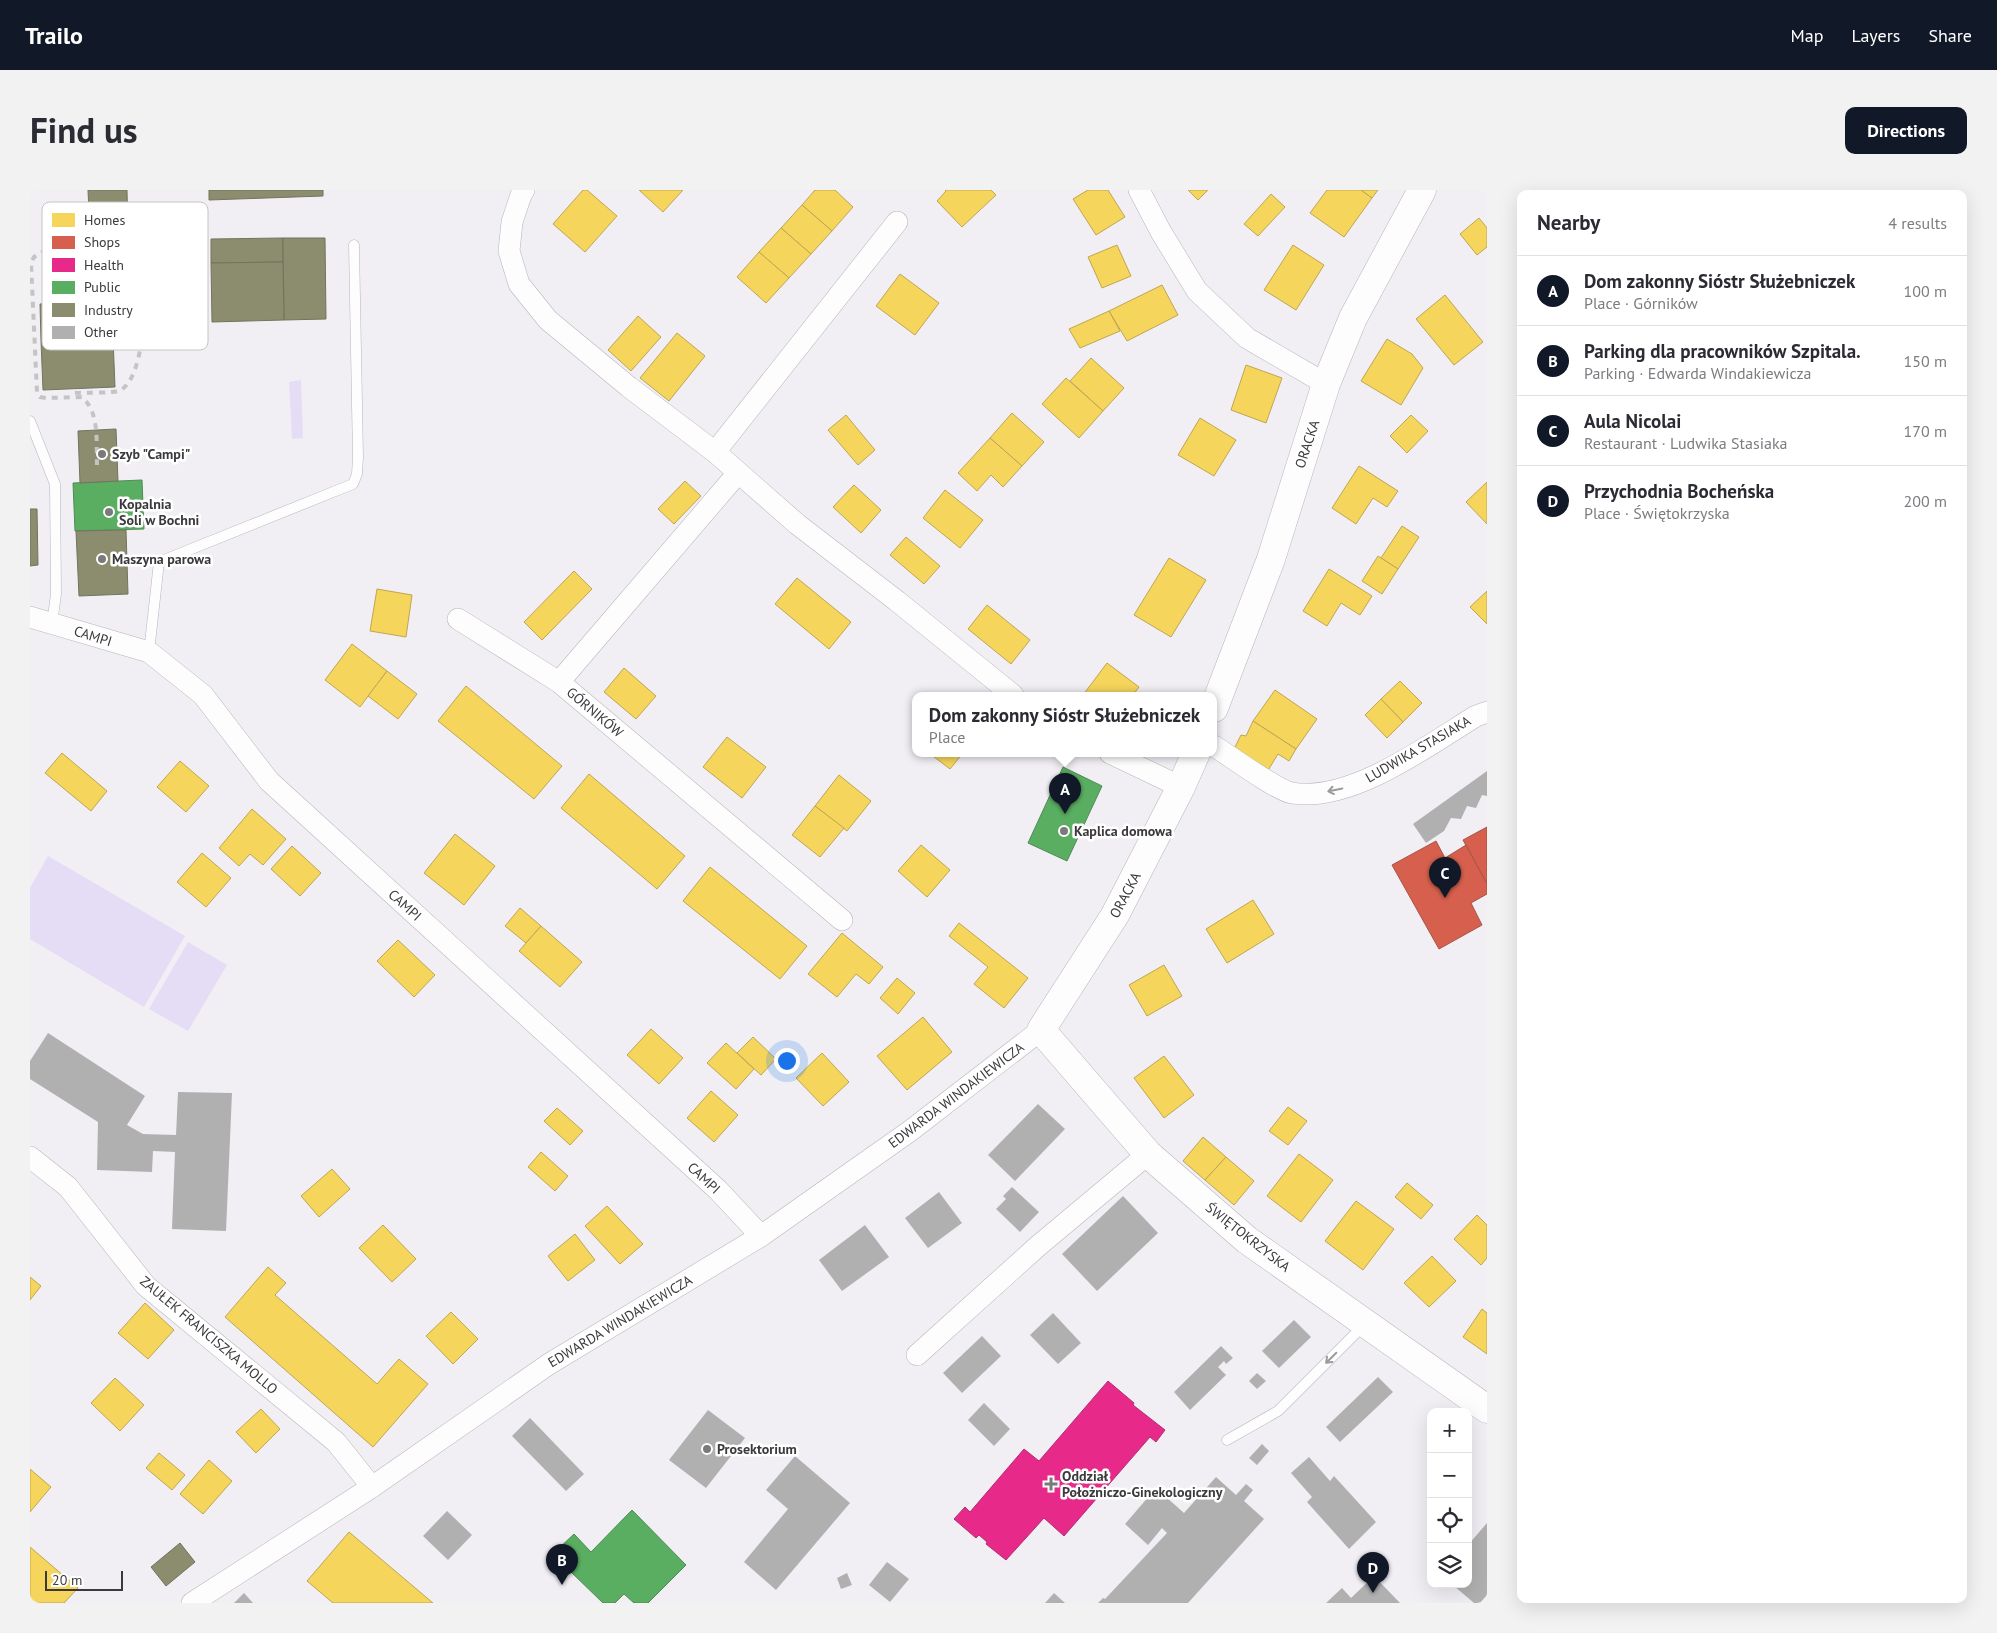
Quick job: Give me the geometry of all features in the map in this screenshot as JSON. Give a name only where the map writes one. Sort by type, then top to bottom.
[{"type":"street","points":[[524,190],[512,222],[509,251],[519,284],[548,320],[630,388],[715,452],[797,524],[897,601],[1009,692]]},
{"type":"street","points":[[1139,190],[1161,232],[1197,291],[1246,338],[1326,384]]},
{"type":"street","name":"ORACKA","points":[[1217,700],[1271,560],[1326,384],[1353,318],[1422,190]]},
{"type":"street","points":[[715,452],[897,222]]},
{"type":"street","name":"GÓRNIKÓW","points":[[738,473],[559,682],[842,920]]},
{"type":"street","name":"CAMPI","points":[[30,617],[148,652],[203,695],[269,781],[718,1190],[760,1236]]},
{"type":"street","points":[[458,619],[559,682]]},
{"type":"street","name":"LUDWIKA STASIAKA","points":[[1217,748],[1270,783],[1291,793],[1318,794],[1349,787],[1379,774],[1476,716],[1487,712]]},
{"type":"street","points":[[1118,757],[1181,787]]},
{"type":"street","name":"ORACKA","points":[[1041,1030],[1115,915],[1181,787],[1194,757]]},
{"type":"street","name":"EDWARDA WINDAKIEWICZA","points":[[192,1603],[372,1487],[549,1364],[760,1236],[910,1131],[1041,1030]]},
{"type":"street","name":"ŚWIĘTOKRZYSKA","points":[[1041,1030],[1148,1154],[1247,1240],[1487,1409]]},
{"type":"street","points":[[917,1354],[1038,1246],[1148,1154]]},
{"type":"street","name":"ZAUŁEK FRANCISZKA MOLLO","points":[[30,1157],[68,1187],[146,1286],[336,1442],[372,1487]]},
{"type":"lane","points":[[148,652],[159,562],[353,484],[357,474],[358,457],[354,245]]},
{"type":"lane","points":[[30,421],[55,484],[56,594],[52,624]]},
{"type":"lane","points":[[1227,1440],[1278,1411],[1365,1324]]},
{"type":"shaded area","points":[[301,380],[303,438],[292,439],[289,382]]},
{"type":"shaded area","points":[[48,856],[185,936],[144,1007],[30,939],[30,888]]},
{"type":"shaded area","points":[[188,942],[227,965],[188,1031],[149,1009]]},
{"type":"building: Homes","points":[[583,190],[587,190],[617,216],[585,252],[553,224]]},
{"type":"building: Homes","points":[[639,190],[683,190],[663,212]]},
{"type":"building: Homes","points":[[815,190],[835,190],[853,207],[832,231],[802,205]]},
{"type":"building: Homes","points":[[945,190],[991,190],[996,195],[962,227],[937,201]]},
{"type":"building: Homes","points":[[1088,190],[1108,190],[1125,217],[1096,235],[1073,199]]},
{"type":"building: Homes","points":[[1188,190],[1208,190],[1198,200]]},
{"type":"building: Homes","points":[[1327,190],[1361,190],[1372,198],[1344,237],[1310,213]]},
{"type":"building: Homes","points":[[1361,190],[1378,190],[1372,198]]},
{"type":"building: Homes","points":[[1271,194],[1285,207],[1258,236],[1244,224]]},
{"type":"building: Homes","points":[[802,205],[832,231],[811,254],[781,228]]},
{"type":"building: Homes","points":[[1479,218],[1487,228],[1487,247],[1477,255],[1460,234]]},
{"type":"building: Homes","points":[[781,228],[811,254],[789,278],[759,252]]},
{"type":"building: Homes","points":[[1117,245],[1131,276],[1102,288],[1088,257]]},
{"type":"building: Homes","points":[[1293,245],[1324,265],[1296,310],[1264,290]]},
{"type":"building: Homes","points":[[759,252],[789,278],[766,303],[737,277]]},
{"type":"building: Homes","points":[[900,274],[939,303],[915,335],[876,306]]},
{"type":"building: Homes","points":[[1162,285],[1178,315],[1127,341],[1109,311]]},
{"type":"building: Homes","points":[[1445,295],[1483,342],[1454,365],[1416,319]]},
{"type":"building: Homes","points":[[1109,311],[1120,331],[1080,348],[1069,329]]},
{"type":"building: Homes","points":[[638,316],[661,337],[631,371],[608,350]]},
{"type":"building: Homes","points":[[677,333],[705,356],[669,401],[640,378]]},
{"type":"building: Homes","points":[[1387,339],[1412,354],[1423,368],[1401,405],[1361,381]]},
{"type":"building: Homes","points":[[1091,358],[1124,388],[1103,411],[1070,381]]},
{"type":"building: Homes","points":[[1246,365],[1282,378],[1266,423],[1231,410]]},
{"type":"building: Homes","points":[[1066,378],[1103,411],[1079,438],[1042,404]]},
{"type":"building: Homes","points":[[1012,413],[1044,442],[1022,466],[990,438]]},
{"type":"building: Homes","points":[[846,415],[875,450],[858,465],[828,430]]},
{"type":"building: Homes","points":[[1411,415],[1428,431],[1407,453],[1390,436]]},
{"type":"building: Homes","points":[[1200,418],[1236,440],[1214,476],[1178,455]]},
{"type":"building: Homes","points":[[990,438],[1022,466],[1003,487],[991,475],[977,491],[958,473]]},
{"type":"building: Homes","points":[[1359,466],[1398,491],[1387,507],[1373,498],[1356,524],[1332,508]]},
{"type":"building: Homes","points":[[685,481],[701,496],[674,524],[658,509]]},
{"type":"building: Homes","points":[[1487,482],[1487,524],[1466,502]]},
{"type":"building: Homes","points":[[854,485],[881,510],[861,533],[833,507]]},
{"type":"building: Homes","points":[[945,490],[983,520],[960,548],[923,518]]},
{"type":"building: Homes","points":[[1402,526],[1419,537],[1398,569],[1381,558]]},
{"type":"building: Homes","points":[[906,537],[940,566],[924,584],[890,555]]},
{"type":"building: Homes","points":[[1378,556],[1398,569],[1382,594],[1362,581]]},
{"type":"building: Homes","points":[[1169,558],[1206,580],[1171,637],[1134,615]]},
{"type":"building: Homes","points":[[1329,569],[1372,596],[1360,615],[1341,603],[1327,626],[1303,611]]},
{"type":"building: Homes","points":[[574,571],[592,589],[542,640],[524,622]]},
{"type":"building: Homes","points":[[797,578],[851,622],[829,649],[775,604]]},
{"type":"building: Homes","points":[[377,589],[412,595],[406,637],[370,631]]},
{"type":"building: Homes","points":[[1487,591],[1487,624],[1470,607]]},
{"type":"building: Homes","points":[[987,605],[1030,640],[1011,664],[968,629]]},
{"type":"building: Homes","points":[[352,644],[387,671],[360,707],[325,680]]},
{"type":"building: Homes","points":[[1107,663],[1139,687],[1135,692],[1085,692]]},
{"type":"building: Homes","points":[[624,668],[656,696],[636,719],[604,692]]},
{"type":"building: Homes","points":[[387,671],[417,694],[398,719],[368,696]]},
{"type":"building: Homes","points":[[1400,681],[1422,703],[1403,722],[1381,699]]},
{"type":"building: Homes","points":[[466,686],[562,766],[534,799],[438,721]]},
{"type":"building: Homes","points":[[1275,690],[1317,719],[1296,749],[1253,721]]},
{"type":"building: Homes","points":[[1381,699],[1403,722],[1387,738],[1365,715]]},
{"type":"building: Homes","points":[[1253,721],[1296,749],[1289,761],[1278,754],[1267,772],[1234,749],[1241,735],[1246,736]]},
{"type":"building: Homes","points":[[727,737],[766,767],[742,798],[703,767]]},
{"type":"building: Homes","points":[[62,753],[107,791],[91,811],[45,773]]},
{"type":"building: Homes","points":[[934,757],[960,757],[950,769]]},
{"type":"building: Homes","points":[[180,761],[209,786],[186,812],[157,787]]},
{"type":"building: Homes","points":[[589,774],[685,856],[657,889],[561,808]]},
{"type":"building: Homes","points":[[839,775],[871,801],[847,831],[815,806]]},
{"type":"building: Homes","points":[[815,806],[844,828],[820,857],[792,835]]},
{"type":"building: Homes","points":[[252,809],[286,839],[263,865],[250,854],[239,866],[219,848]]},
{"type":"building: Homes","points":[[455,834],[495,866],[464,905],[424,873]]},
{"type":"building: Homes","points":[[921,845],[950,870],[927,897],[898,871]]},
{"type":"building: Homes","points":[[292,846],[321,873],[300,896],[271,869]]},
{"type":"building: Homes","points":[[202,853],[231,878],[206,907],[177,882]]},
{"type":"building: Homes","points":[[710,867],[807,946],[780,979],[683,901]]},
{"type":"building: Homes","points":[[1253,900],[1274,934],[1227,963],[1206,929]]},
{"type":"building: Homes","points":[[520,908],[541,926],[526,943],[505,926]]},
{"type":"building: Homes","points":[[959,923],[1028,978],[1004,1008],[974,984],[988,967],[949,936]]},
{"type":"building: Homes","points":[[541,926],[582,962],[560,987],[519,951]]},
{"type":"building: Homes","points":[[842,933],[883,967],[869,984],[856,974],[837,997],[808,974]]},
{"type":"building: Homes","points":[[398,940],[435,975],[414,997],[377,961]]},
{"type":"building: Homes","points":[[1164,965],[1182,996],[1147,1016],[1129,985]]},
{"type":"building: Homes","points":[[897,978],[915,993],[898,1014],[880,998]]},
{"type":"building: Homes","points":[[923,1017],[952,1052],[907,1090],[877,1056]]},
{"type":"building: Homes","points":[[651,1029],[683,1058],[659,1084],[627,1055]]},
{"type":"building: Homes","points":[[753,1037],[776,1059],[761,1075],[737,1053]]},
{"type":"building: Homes","points":[[726,1043],[754,1069],[736,1089],[707,1063]]},
{"type":"building: Homes","points":[[822,1053],[849,1082],[823,1106],[796,1078]]},
{"type":"building: Homes","points":[[1164,1056],[1194,1095],[1164,1118],[1134,1078]]},
{"type":"building: Homes","points":[[711,1091],[738,1115],[714,1142],[687,1118]]},
{"type":"building: Homes","points":[[1288,1107],[1307,1121],[1288,1145],[1269,1131]]},
{"type":"building: Homes","points":[[557,1108],[583,1131],[570,1145],[544,1121]]},
{"type":"building: Homes","points":[[1203,1137],[1226,1157],[1205,1180],[1183,1161]]},
{"type":"building: Homes","points":[[541,1152],[568,1176],[555,1191],[528,1167]]},
{"type":"building: Homes","points":[[1299,1154],[1333,1180],[1301,1222],[1267,1196]]},
{"type":"building: Homes","points":[[1226,1157],[1254,1181],[1234,1205],[1205,1180]]},
{"type":"building: Homes","points":[[332,1169],[350,1189],[319,1217],[301,1196]]},
{"type":"building: Homes","points":[[1407,1183],[1433,1205],[1421,1219],[1395,1197]]},
{"type":"building: Homes","points":[[1356,1201],[1394,1229],[1363,1270],[1325,1241]]},
{"type":"building: Homes","points":[[607,1206],[643,1244],[620,1264],[585,1226]]},
{"type":"building: Homes","points":[[1477,1215],[1487,1225],[1487,1258],[1481,1265],[1454,1239]]},
{"type":"building: Homes","points":[[383,1225],[416,1259],[392,1282],[359,1248]]},
{"type":"building: Homes","points":[[575,1234],[595,1260],[568,1281],[548,1256]]},
{"type":"building: Homes","points":[[1432,1256],[1456,1281],[1429,1307],[1404,1283]]},
{"type":"building: Homes","points":[[268,1267],[286,1283],[275,1295],[377,1384],[399,1359],[428,1384],[373,1447],[225,1317]]},
{"type":"building: Homes","points":[[30,1277],[41,1286],[30,1300]]},
{"type":"building: Homes","points":[[145,1303],[174,1330],[148,1359],[118,1333]]},
{"type":"building: Homes","points":[[1482,1309],[1487,1313],[1487,1354],[1463,1337]]},
{"type":"building: Homes","points":[[451,1312],[478,1339],[453,1364],[426,1336]]},
{"type":"building: Homes","points":[[115,1378],[144,1405],[120,1431],[91,1403]]},
{"type":"building: Homes","points":[[261,1409],[280,1429],[256,1453],[236,1432]]},
{"type":"building: Homes","points":[[159,1453],[185,1475],[172,1490],[146,1468]]},
{"type":"building: Homes","points":[[209,1460],[232,1481],[203,1514],[180,1494]]},
{"type":"building: Homes","points":[[30,1469],[51,1487],[30,1512]]},
{"type":"building: Homes","points":[[349,1532],[433,1603],[333,1603],[307,1581]]},
{"type":"building: Homes","points":[[30,1547],[78,1588],[64,1603],[32,1603],[30,1601]]},
{"type":"building: Shops","points":[[1487,827],[1487,884],[1463,840]]},
{"type":"building: Shops","points":[[1436,841],[1445,858],[1466,845],[1487,884],[1487,894],[1471,903],[1482,925],[1439,949],[1392,865]]},
{"type":"building: Health","name":"Oddział Położniczo-Ginekologiczny","points":[[1108,1381],[1134,1403],[1133,1405],[1165,1430],[1156,1442],[1150,1437],[1064,1536],[1044,1518],[1006,1560],[986,1544],[987,1542],[979,1535],[976,1538],[954,1519],[965,1507],[970,1512],[1024,1449],[1039,1461]]},
{"type":"building: Public","points":[[142,480],[144,529],[75,531],[73,483]]},
{"type":"building: Public","points":[[1063,767],[1102,786],[1067,861],[1028,843]]},
{"type":"building: Public","points":[[632,1510],[686,1565],[648,1603],[634,1603],[624,1594],[615,1603],[603,1603],[570,1571],[558,1549],[574,1534],[591,1552]]},
{"type":"building: Industry","points":[[88,190],[127,190],[127,202],[89,202]]},
{"type":"building: Industry","points":[[209,190],[323,190],[323,196],[209,200]]},
{"type":"building: Industry","points":[[283,238],[283,262],[211,263],[211,239]]},
{"type":"building: Industry","points":[[283,238],[325,238],[326,319],[284,320]]},
{"type":"building: Industry","points":[[283,262],[284,320],[212,322],[211,263]]},
{"type":"building: Industry","points":[[40,304],[42,304],[41,341]]},
{"type":"building: Industry","points":[[41,341],[42,350],[113,350],[115,387],[43,390]]},
{"type":"building: Industry","points":[[116,429],[118,481],[80,483],[78,431]]},
{"type":"building: Industry","points":[[30,509],[37,509],[38,565],[30,566]]},
{"type":"building: Industry","points":[[126,530],[128,594],[79,596],[76,531]]},
{"type":"building: Industry","points":[[180,1543],[195,1562],[166,1586],[151,1567]]},
{"type":"building: Other","points":[[1487,771],[1487,796],[1482,795],[1476,808],[1467,806],[1461,819],[1451,818],[1444,831],[1426,843],[1413,824]]},
{"type":"building: Other","points":[[48,1033],[145,1096],[127,1125],[143,1134],[176,1135],[178,1092],[232,1093],[226,1231],[172,1229],[175,1152],[153,1151],[152,1172],[97,1170],[98,1122],[30,1079],[30,1061]]},
{"type":"building: Other","points":[[1038,1104],[1065,1129],[1015,1181],[988,1155]]},
{"type":"building: Other","points":[[1012,1187],[1039,1212],[1020,1232],[996,1209],[1006,1199],[1003,1196]]},
{"type":"building: Other","points":[[939,1192],[962,1223],[928,1248],[905,1218]]},
{"type":"building: Other","points":[[1123,1196],[1158,1233],[1097,1291],[1062,1254]]},
{"type":"building: Other","points":[[865,1225],[889,1257],[842,1291],[819,1260]]},
{"type":"building: Other","points":[[1053,1313],[1081,1343],[1058,1364],[1030,1335]]},
{"type":"building: Other","points":[[1294,1320],[1311,1337],[1279,1368],[1262,1351]]},
{"type":"building: Other","points":[[982,1336],[1001,1356],[962,1393],[943,1373]]},
{"type":"building: Other","points":[[1221,1346],[1233,1358],[1226,1364],[1224,1361],[1218,1367],[1226,1375],[1190,1410],[1174,1392]]},
{"type":"building: Other","points":[[1257,1373],[1266,1381],[1257,1389],[1249,1381]]},
{"type":"building: Other","points":[[1378,1377],[1393,1392],[1340,1442],[1326,1427]]},
{"type":"building: Other","points":[[984,1403],[1010,1429],[994,1446],[968,1420]]},
{"type":"building: Other","name":"Prosektorium","points":[[708,1410],[745,1438],[706,1488],[669,1460]]},
{"type":"building: Other","points":[[530,1418],[584,1474],[566,1491],[512,1436]]},
{"type":"building: Other","points":[[1262,1444],[1269,1451],[1257,1465],[1249,1458]]},
{"type":"building: Other","points":[[795,1456],[850,1503],[776,1590],[744,1562],[788,1509],[766,1490]]},
{"type":"building: Other","points":[[1309,1457],[1330,1481],[1334,1476],[1376,1522],[1349,1549],[1307,1502],[1312,1497],[1291,1473]]},
{"type":"building: Other","points":[[1216,1477],[1236,1495],[1246,1484],[1253,1490],[1244,1501],[1264,1519],[1188,1603],[1098,1603],[1103,1598],[1105,1599],[1167,1533],[1162,1528],[1148,1545],[1125,1524],[1156,1488],[1184,1513]]},
{"type":"building: Other","points":[[447,1511],[472,1535],[448,1560],[423,1536]]},
{"type":"building: Other","points":[[1487,1523],[1487,1595],[1480,1603],[1474,1603],[1456,1588],[1472,1588],[1472,1540]]},
{"type":"building: Other","points":[[887,1562],[909,1579],[890,1602],[869,1585]]},
{"type":"building: Other","points":[[847,1573],[852,1585],[841,1589],[837,1578]]},
{"type":"building: Other","points":[[1374,1576],[1400,1603],[1326,1603],[1342,1588],[1351,1598]]},
{"type":"building: Other","points":[[244,1593],[253,1603],[234,1603]]},
{"type":"building: Other","points":[[1054,1593],[1065,1603],[1045,1603]]},
{"type":"railway","points":[[42,252],[34,257],[31,263],[37,392],[40,397],[46,398],[82,397],[88,404],[92,411],[96,428],[97,465]]},
{"type":"railway","points":[[75,393],[121,390],[131,378],[140,350]]},
{"type":"place","name":"Szyb \"Campi\"","points":[[102,454]]},
{"type":"place","name":"Kopalnia Soli w Bochni","points":[[109,512]]},
{"type":"place","name":"Maszyna parowa","points":[[102,559]]},
{"type":"place","name":"Dom zakonny Sióstr Służebniczek","points":[[1065,814]]},
{"type":"place","name":"Kaplica domowa","points":[[1064,831]]},
{"type":"place","name":"Aula Nicolai","points":[[1445,898]]},
{"type":"place","name":"Prosektorium","points":[[707,1449]]},
{"type":"place","name":"Oddział Położniczo-Ginekologiczny","points":[[1051,1484]]},
{"type":"place","name":"Parking dla pracowników Szpitala.","points":[[562,1585]]},
{"type":"place","name":"Przychodnia Bocheńska","points":[[1373,1593]]}]
